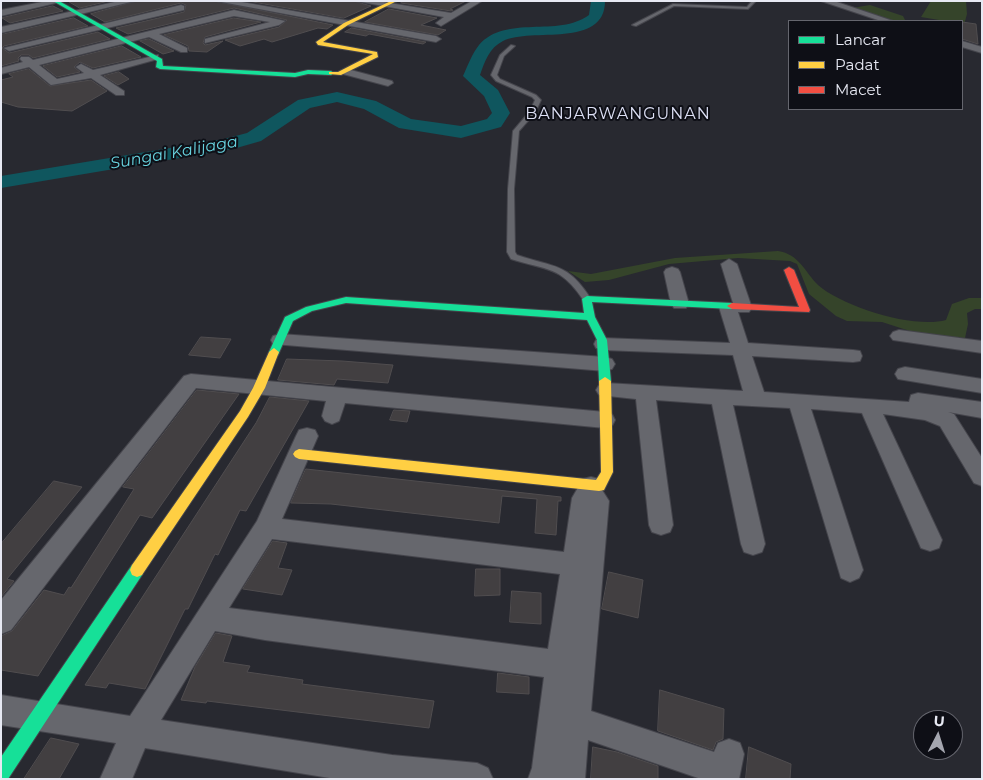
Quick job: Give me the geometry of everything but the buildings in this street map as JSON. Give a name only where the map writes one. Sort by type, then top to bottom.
[{"type":"street","points":[[1,6],[22,1]]},
{"type":"street","points":[[1,13],[95,1]]},
{"type":"street","points":[[1,21],[63,5],[131,1]]},
{"type":"street","points":[[220,1],[436,40]]},
{"type":"street","points":[[360,1],[391,3],[452,16]]},
{"type":"street","points":[[420,37],[433,25],[478,1]]},
{"type":"street","points":[[825,1],[886,20]]},
{"type":"street","points":[[8,48],[88,20],[166,2]]},
{"type":"street","points":[[268,17],[301,3]]},
{"type":"street","points":[[347,72],[377,54],[318,44],[346,24],[391,3]]},
{"type":"street","points":[[63,5],[112,33],[125,36],[151,34],[179,27],[236,13],[268,17],[282,21],[203,39],[179,27]]},
{"type":"street","points":[[1,30],[63,5]]},
{"type":"street","points":[[451,5],[468,8]]},
{"type":"street","points":[[8,48],[181,8]]},
{"type":"street","points":[[348,11],[384,17]]},
{"type":"street","points":[[203,39],[257,16]]},
{"type":"street","points":[[259,27],[274,34],[282,32]]},
{"type":"street","points":[[8,48],[112,33]]},
{"type":"street","points":[[236,33],[248,38]]},
{"type":"street","points":[[151,34],[184,50]]},
{"type":"street","points":[[125,36],[160,60],[159,67],[162,68],[295,74],[347,72],[388,83]]},
{"type":"street","points":[[3,75],[31,64],[96,48],[125,36]]},
{"type":"street","points":[[963,44],[982,50]]},
{"type":"street","points":[[8,48],[56,83],[154,57]]},
{"type":"street","points":[[96,48],[122,66]]},
{"type":"street","points":[[64,56],[120,93]]},
{"type":"street","points":[[730,264],[742,349],[756,399]]},
{"type":"street","points":[[116,779],[137,732],[266,528],[303,445],[591,489],[599,486],[607,472],[605,420],[606,364],[603,344],[590,317],[587,300],[805,310],[806,308],[789,270]]},
{"type":"street","points":[[672,272],[680,304]]},
{"type":"street","points":[[1,773],[38,715],[244,414],[259,388],[289,319],[298,313],[346,300],[590,317]]},
{"type":"street","points":[[898,336],[982,347]]},
{"type":"street","points":[[280,340],[606,364]]},
{"type":"street","points":[[603,344],[742,349],[853,356]]},
{"type":"street","points":[[905,374],[982,386]]},
{"type":"street","points":[[1,621],[188,383],[196,380],[338,396],[605,420]]},
{"type":"street","points":[[606,390],[798,401],[918,411],[947,420],[976,457],[982,476]]},
{"type":"street","points":[[646,392],[661,525]]},
{"type":"street","points":[[332,416],[338,396]]},
{"type":"street","points":[[721,397],[753,544]]},
{"type":"street","points":[[918,411],[918,400],[982,410]]},
{"type":"street","points":[[798,401],[850,570]]},
{"type":"street","points":[[869,406],[930,540]]},
{"type":"street","points":[[564,718],[560,665],[584,498],[591,489]]},
{"type":"street","points":[[557,775],[596,501],[591,489]]},
{"type":"street","points":[[266,528],[573,564]]},
{"type":"street","points":[[208,617],[284,630],[560,665]]},
{"type":"street","points":[[1,710],[391,775],[477,779]]},
{"type":"street","points":[[564,718],[725,768]]},
{"type":"lane","points":[[634,24],[673,4],[748,8],[754,1]]},
{"type":"lane","points":[[513,46],[502,55],[494,75],[498,80],[534,96],[538,100],[533,112],[519,126],[515,137],[511,189],[510,252],[514,257],[521,260],[566,273],[576,281],[587,300]]},
{"type":"green space","points":[[931,1],[966,1],[967,14],[964,25],[963,20],[939,20],[921,17]]},
{"type":"green space","points":[[870,5],[903,16],[905,20],[891,20],[852,8]]},
{"type":"green space","points":[[778,251],[791,256],[801,264],[818,285],[829,293],[844,301],[879,314],[916,321],[932,322],[946,320],[952,304],[969,298],[982,298],[982,309],[975,309],[967,313],[968,324],[965,338],[922,335],[882,322],[847,321],[836,316],[809,294],[797,264],[790,261],[738,258],[669,264],[609,280],[585,282],[568,271],[591,274],[675,258]]},
{"type":"waterway","name":"Sungai Kalijaga","points":[[1,182],[226,145],[254,137],[304,104],[337,97],[370,105],[406,124],[461,132],[478,129],[494,123],[501,113],[492,94],[471,76],[485,48],[498,38],[511,34],[555,31],[582,25],[595,17],[598,1]]},
{"type":"traffic: fast","points":[[55,1],[160,60],[159,67],[162,68],[295,75],[308,72],[331,73]]},
{"type":"traffic: fast","points":[[605,381],[602,340],[590,317],[587,299],[732,306]]},
{"type":"traffic: fast","points":[[274,352],[289,319],[309,309],[346,300],[590,317]]},
{"type":"traffic: fast","points":[[1,773],[137,570]]},
{"type":"traffic: slow","points":[[331,73],[339,74],[376,56],[375,53],[318,43],[346,24],[395,1]]},
{"type":"traffic: slow","points":[[137,570],[244,414],[259,388],[274,352]]},
{"type":"traffic: slow","points":[[299,454],[599,486],[607,472],[605,381]]},
{"type":"traffic: jam","points":[[732,306],[805,310],[789,270]]},
{"type":"district","name":"BANJARWANGUNAN","points":[[618,114]]}]
